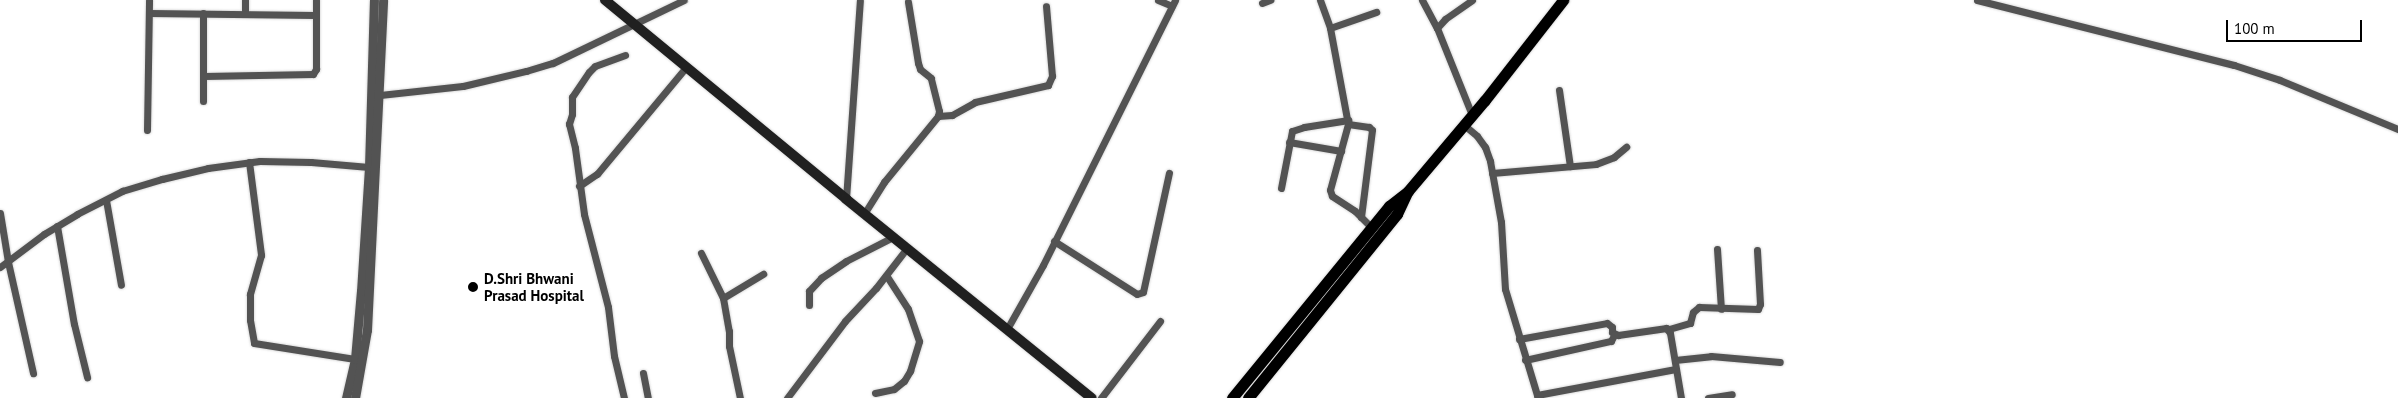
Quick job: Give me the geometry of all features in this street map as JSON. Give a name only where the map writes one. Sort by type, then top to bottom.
[{"type":"main road","points":[[605,0],[864,214],[1092,398]]},
{"type":"main road","points":[[1232,398],[1371,227],[1389,206],[1408,191],[1464,125],[1563,0]]},
{"type":"main road","points":[[1248,398],[1397,214],[1408,191]]},
{"type":"street","points":[[146,130],[149,0]]},
{"type":"street","points":[[245,0],[245,13]]},
{"type":"street","points":[[204,76],[313,74],[316,69],[316,0]]},
{"type":"street","points":[[346,398],[355,359],[368,167],[374,0]]},
{"type":"street","points":[[355,398],[367,330],[380,95],[383,0]]},
{"type":"street","points":[[380,95],[463,86],[553,63],[684,0]]},
{"type":"street","points":[[846,199],[860,0]]},
{"type":"street","points":[[1007,329],[1054,241],[1173,3],[1158,0]]},
{"type":"street","points":[[1262,3],[1270,0]]},
{"type":"street","points":[[1320,0],[1330,28],[1348,122],[1330,193],[1361,216],[1371,227]]},
{"type":"street","points":[[1422,0],[1437,28],[1472,114]]},
{"type":"street","points":[[1437,28],[1445,19],[1472,0]]},
{"type":"street","points":[[1976,0],[2234,65],[2280,80],[2398,129]]},
{"type":"street","points":[[864,214],[884,182],[938,116],[939,111],[931,78],[920,70],[918,63],[908,2]]},
{"type":"street","points":[[938,116],[952,115],[975,102],[1048,85],[1052,76],[1046,6]]},
{"type":"street","points":[[1330,28],[1376,12]]},
{"type":"street","points":[[149,13],[245,13],[315,16]]},
{"type":"street","points":[[203,13],[203,101]]},
{"type":"street","points":[[624,398],[614,356],[608,307],[579,186],[575,148],[569,124],[572,114],[572,98],[595,66],[625,55]]},
{"type":"street","points":[[579,186],[597,174],[686,67]]},
{"type":"street","points":[[1559,90],[1570,166]]},
{"type":"street","points":[[1282,188],[1292,131],[1301,127],[1348,122],[1369,127],[1372,130],[1361,216]]},
{"type":"street","points":[[1464,125],[1477,136],[1485,147],[1492,173],[1501,222],[1505,289],[1518,339],[1537,397],[1676,369]]},
{"type":"street","points":[[1289,142],[1341,151]]},
{"type":"street","points":[[1492,173],[1605,161],[1626,147]]},
{"type":"street","points":[[3,263],[57,226],[106,200],[122,192],[162,179],[208,168],[249,162],[311,162],[368,167]]},
{"type":"street","points":[[249,162],[261,255],[250,294],[250,320],[254,343],[355,359]]},
{"type":"street","points":[[1054,241],[1136,294],[1143,292],[1169,173]]},
{"type":"street","points":[[106,200],[121,285]]},
{"type":"street","points":[[0,213],[3,263],[33,373]]},
{"type":"street","points":[[57,226],[74,324],[87,377]]},
{"type":"street","points":[[809,305],[809,291],[821,278],[846,261],[893,237]]},
{"type":"street","points":[[787,398],[845,321],[886,275],[906,248]]},
{"type":"street","points":[[1717,249],[1721,309]]},
{"type":"street","points":[[1614,335],[1663,328],[1669,329],[1690,322],[1695,309],[1754,310],[1760,306],[1757,250]]},
{"type":"street","points":[[701,253],[723,298],[729,331],[729,346],[740,398]]},
{"type":"street","points":[[723,298],[763,274]]},
{"type":"street","points":[[876,393],[899,386],[910,371],[919,341],[908,309],[886,275]]},
{"type":"street","points":[[1101,398],[1160,321]]},
{"type":"street","points":[[1518,339],[1607,323],[1612,327],[1614,335],[1611,341],[1525,360]]},
{"type":"street","points":[[1669,329],[1681,398]]},
{"type":"street","points":[[1675,360],[1711,356],[1780,362]]},
{"type":"street","points":[[643,373],[648,398]]},
{"type":"street","points":[[890,390],[892,398]]},
{"type":"street","points":[[1708,398],[1732,394]]},
{"type":"place","name":"D.Shri Bhwani Prasad Hospital","points":[[473,287]]}]
